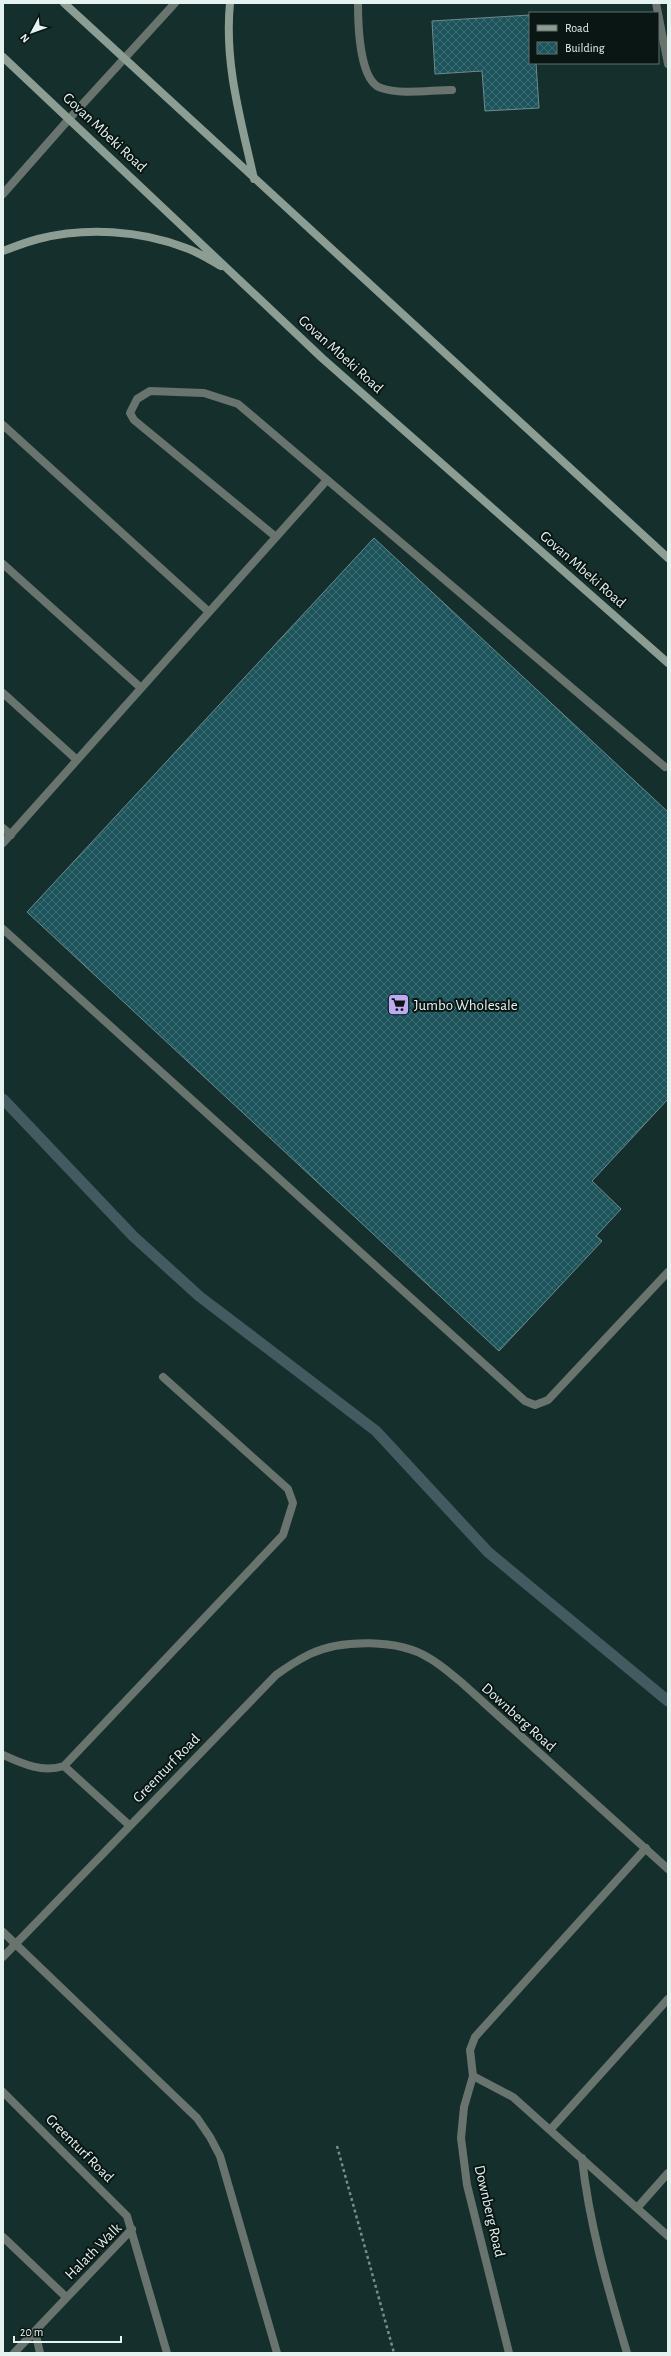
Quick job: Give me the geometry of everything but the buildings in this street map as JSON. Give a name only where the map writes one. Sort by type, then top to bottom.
[{"type":"main road","points":[[64,3],[668,558]]},
{"type":"main road","points":[[230,3],[230,52],[233,87],[254,179]]},
{"type":"main road","name":"Govan Mbeki Road","points":[[3,57],[322,358],[668,663]]},
{"type":"main road","points":[[3,251],[38,239],[76,233],[111,233],[144,236],[186,248],[231,271]]},
{"type":"street","points":[[3,194],[175,3]]},
{"type":"street","points":[[358,3],[364,66],[369,79],[380,88],[393,90],[452,90]]},
{"type":"street","points":[[659,18],[668,64]]},
{"type":"street","points":[[276,536],[134,420],[130,413],[137,399],[150,391],[204,393],[238,404],[665,768]]},
{"type":"street","points":[[3,425],[209,612]]},
{"type":"street","points":[[3,843],[327,480]]},
{"type":"street","points":[[3,564],[141,688]]},
{"type":"street","points":[[3,693],[77,760]]},
{"type":"street","points":[[3,828],[11,835]]},
{"type":"street","points":[[3,929],[525,1401],[535,1405],[548,1400],[668,1272]]},
{"type":"street","points":[[3,1754],[35,1767],[51,1770],[64,1766],[283,1535],[293,1503],[288,1489],[163,1377]]},
{"type":"street","name":"Greenturf Road","points":[[3,1957],[129,1825],[276,1675],[294,1662],[311,1653],[356,1643]]},
{"type":"street","name":"Downberg Road","points":[[356,1643],[379,1643],[404,1648],[429,1657],[461,1682],[668,1869]]},
{"type":"street","points":[[64,1766],[129,1825]]},
{"type":"street","name":"Downberg Road","points":[[508,2353],[466,2178],[461,2138],[464,2107],[474,2076],[470,2050],[475,2037],[646,1848]]},
{"type":"street","points":[[3,1932],[196,2118],[210,2137],[220,2156],[277,2353]]},
{"type":"street","points":[[550,2130],[668,1999]]},
{"type":"street","points":[[474,2076],[513,2097],[668,2236]]},
{"type":"street","name":"Greenturf Road","points":[[3,2092],[118,2205],[127,2216],[132,2229]]},
{"type":"street","points":[[582,2158],[585,2188],[596,2239],[627,2353]]},
{"type":"street","points":[[637,2208],[668,2173]]},
{"type":"street","name":"Halath Walk","points":[[14,2353],[132,2229]]},
{"type":"street","name":"Halath Walk","points":[[132,2229],[167,2353]]},
{"type":"street","points":[[3,2237],[66,2297]]},
{"type":"street","points":[[35,2331],[40,2353]]},
{"type":"path","points":[[337,2146],[394,2353]]},
{"type":"waterway","points":[[3,1099],[133,1236],[199,1296],[376,1431],[488,1552],[668,1701]]},
{"type":"place","name":"Jumbo Wholesale","points":[[398,1005]]}]
